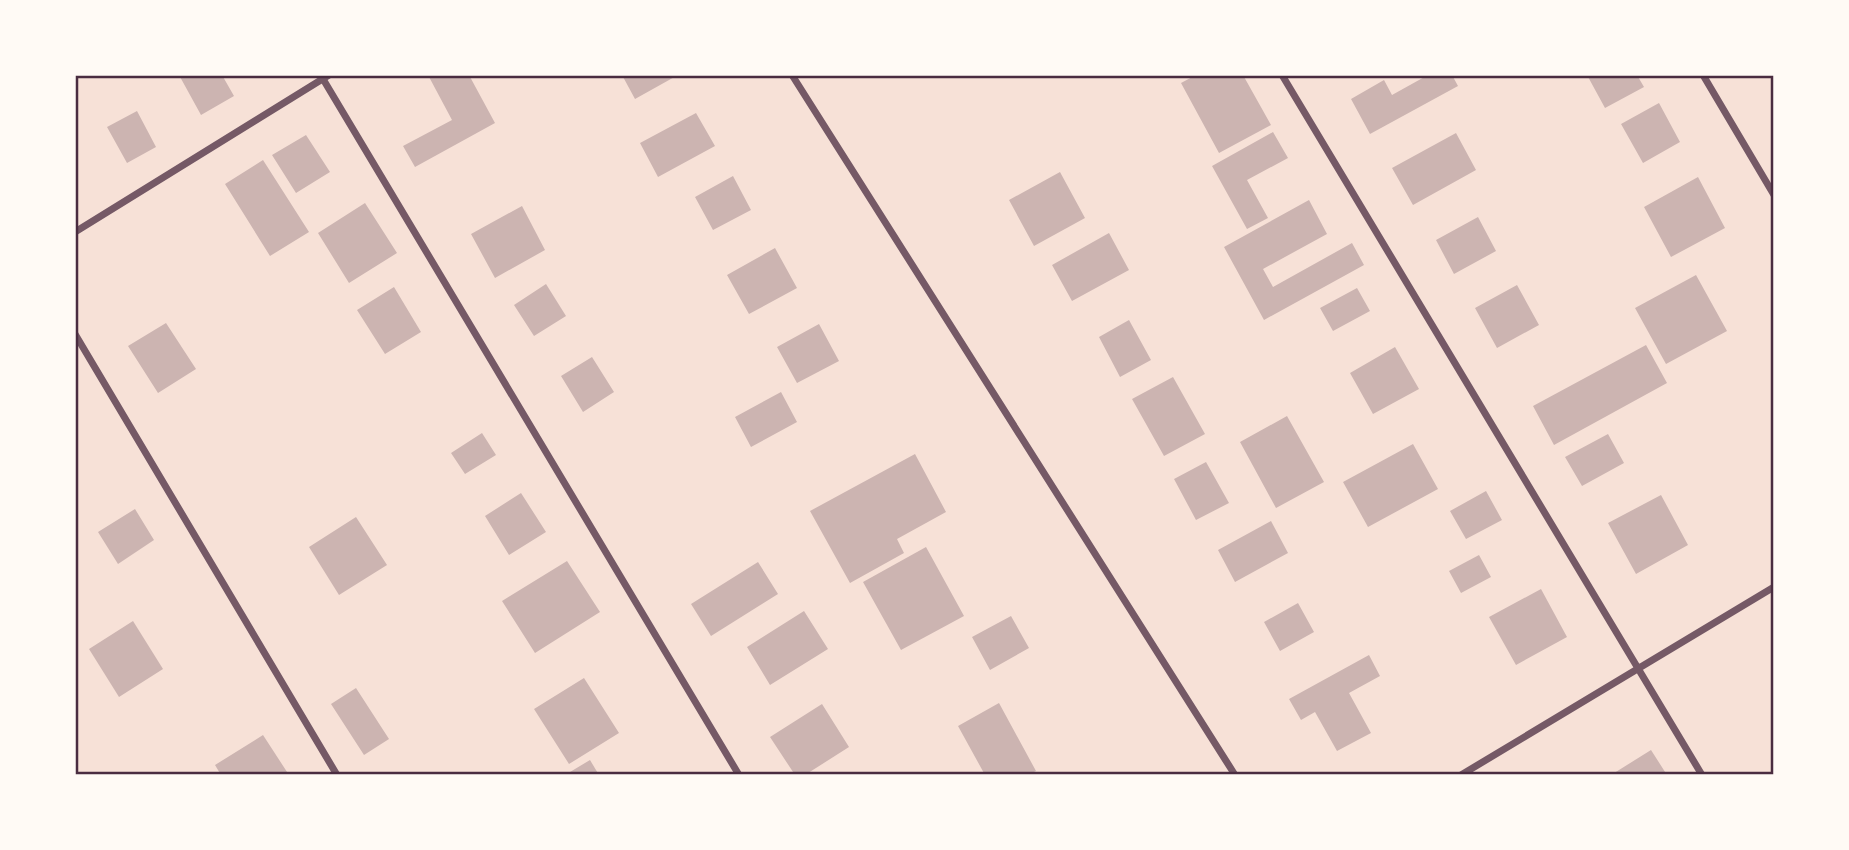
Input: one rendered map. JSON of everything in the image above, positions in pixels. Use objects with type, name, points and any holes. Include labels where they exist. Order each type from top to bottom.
[{"type":"street","points":[[792,75],[1235,775]]},
{"type":"street","points":[[1282,75],[1702,775]]},
{"type":"street","points":[[1703,75],[1774,195]]},
{"type":"street","points":[[75,232],[326,77],[739,775]]},
{"type":"street","points":[[75,334],[337,775]]},
{"type":"street","points":[[1461,775],[1774,587]]},
{"type":"building","points":[[179,75],[222,75],[234,96],[201,115]]},
{"type":"building","points":[[428,75],[469,75],[495,123],[415,167],[403,146],[452,120]]},
{"type":"building","points":[[622,75],[678,75],[635,99]]},
{"type":"building","points":[[1196,75],[1243,75],[1271,125],[1219,153],[1181,83]]},
{"type":"building","points":[[1428,75],[1452,75],[1458,86],[1370,134],[1351,99],[1384,80],[1392,95]]},
{"type":"building","points":[[1587,75],[1637,75],[1644,87],[1605,108]]},
{"type":"building","points":[[1659,103],[1680,142],[1643,163],[1621,124]]},
{"type":"building","points":[[137,111],[156,147],[127,163],[107,127]]},
{"type":"building","points":[[696,113],[715,146],[658,177],[640,143]]},
{"type":"building","points":[[1273,132],[1288,158],[1247,180],[1268,218],[1247,229],[1212,166]]},
{"type":"building","points":[[1456,133],[1476,170],[1413,205],[1392,168]]},
{"type":"building","points":[[306,135],[330,172],[296,193],[272,155]]},
{"type":"building","points":[[263,160],[309,232],[270,256],[225,184]]},
{"type":"building","points":[[1060,172],[1085,218],[1034,246],[1009,200]]},
{"type":"building","points":[[733,176],[751,210],[713,230],[695,197]]},
{"type":"building","points":[[1698,177],[1725,228],[1671,257],[1644,207]]},
{"type":"building","points":[[1309,200],[1327,234],[1263,269],[1273,287],[1352,243],[1364,265],[1264,320],[1224,247]]},
{"type":"building","points":[[365,203],[397,253],[349,283],[318,233]]},
{"type":"building","points":[[522,206],[545,250],[495,278],[471,234]]},
{"type":"building","points":[[1478,217],[1496,251],[1454,274],[1436,240]]},
{"type":"building","points":[[1109,233],[1129,270],[1072,301],[1052,265]]},
{"type":"building","points":[[775,248],[797,288],[749,314],[727,275]]},
{"type":"building","points":[[1696,275],[1727,331],[1666,364],[1635,308]]},
{"type":"building","points":[[546,284],[566,316],[534,336],[514,305]]},
{"type":"building","points":[[1517,285],[1539,325],[1497,348],[1475,308]]},
{"type":"building","points":[[394,287],[421,332],[385,354],[357,310]]},
{"type":"building","points":[[1357,288],[1370,311],[1333,331],[1320,308]]},
{"type":"building","points":[[1129,320],[1151,360],[1120,377],[1099,337]]},
{"type":"building","points":[[166,323],[196,369],[158,393],[128,346]]},
{"type":"building","points":[[819,324],[839,361],[797,383],[777,347]]},
{"type":"building","points":[[1646,345],[1667,383],[1554,445],[1533,406]]},
{"type":"building","points":[[1395,347],[1419,389],[1373,414],[1350,373]]},
{"type":"building","points":[[592,357],[614,392],[583,412],[561,376]]},
{"type":"building","points":[[1173,377],[1205,434],[1164,456],[1132,399]]},
{"type":"building","points":[[781,392],[797,422],[751,447],[735,417]]},
{"type":"building","points":[[1287,416],[1324,482],[1276,508],[1240,442]]},
{"type":"building","points":[[482,433],[496,455],[465,474],[451,453]]},
{"type":"building","points":[[1608,434],[1624,463],[1582,486],[1565,457]]},
{"type":"building","points":[[1413,444],[1438,489],[1368,527],[1343,482]]},
{"type":"building","points":[[915,454],[946,512],[897,539],[904,553],[850,583],[810,511]]},
{"type":"building","points":[[1206,462],[1229,503],[1196,520],[1174,479]]},
{"type":"building","points":[[1486,491],[1502,520],[1466,539],[1450,511]]},
{"type":"building","points":[[521,493],[546,532],[509,555],[485,516]]},
{"type":"building","points":[[1661,495],[1688,545],[1636,574],[1608,523]]},
{"type":"building","points":[[135,509],[154,540],[118,564],[98,532]]},
{"type":"building","points":[[356,517],[387,565],[339,595],[309,547]]},
{"type":"building","points":[[1271,521],[1288,553],[1235,582],[1218,550]]},
{"type":"building","points":[[926,547],[964,616],[901,650],[863,582]]},
{"type":"building","points":[[1479,555],[1491,577],[1461,593],[1449,571]]},
{"type":"building","points":[[567,561],[600,612],[535,653],[502,601]]},
{"type":"building","points":[[758,562],[778,594],[711,636],[691,604]]},
{"type":"building","points":[[1541,589],[1567,637],[1516,665],[1489,617]]},
{"type":"building","points":[[1298,603],[1314,632],[1280,651],[1264,622]]},
{"type":"building","points":[[804,611],[828,649],[770,685],[747,647]]},
{"type":"building","points":[[1011,616],[1029,648],[990,670],[972,637]]},
{"type":"building","points":[[133,621],[163,669],[119,697],[89,649]]},
{"type":"building","points":[[1369,655],[1380,676],[1349,693],[1371,733],[1337,751],[1315,712],[1301,720],[1289,699]]},
{"type":"building","points":[[584,678],[619,733],[569,764],[534,709]]},
{"type":"building","points":[[356,688],[389,739],[364,755],[331,704]]},
{"type":"building","points":[[999,703],[1036,771],[1028,775],[985,775],[958,726]]},
{"type":"building","points":[[822,704],[849,747],[805,775],[795,775],[770,737]]},
{"type":"building","points":[[263,735],[289,775],[221,775],[215,765]]},
{"type":"building","points":[[1651,750],[1667,775],[1611,775]]},
{"type":"building","points":[[590,760],[599,775],[565,775]]}]
